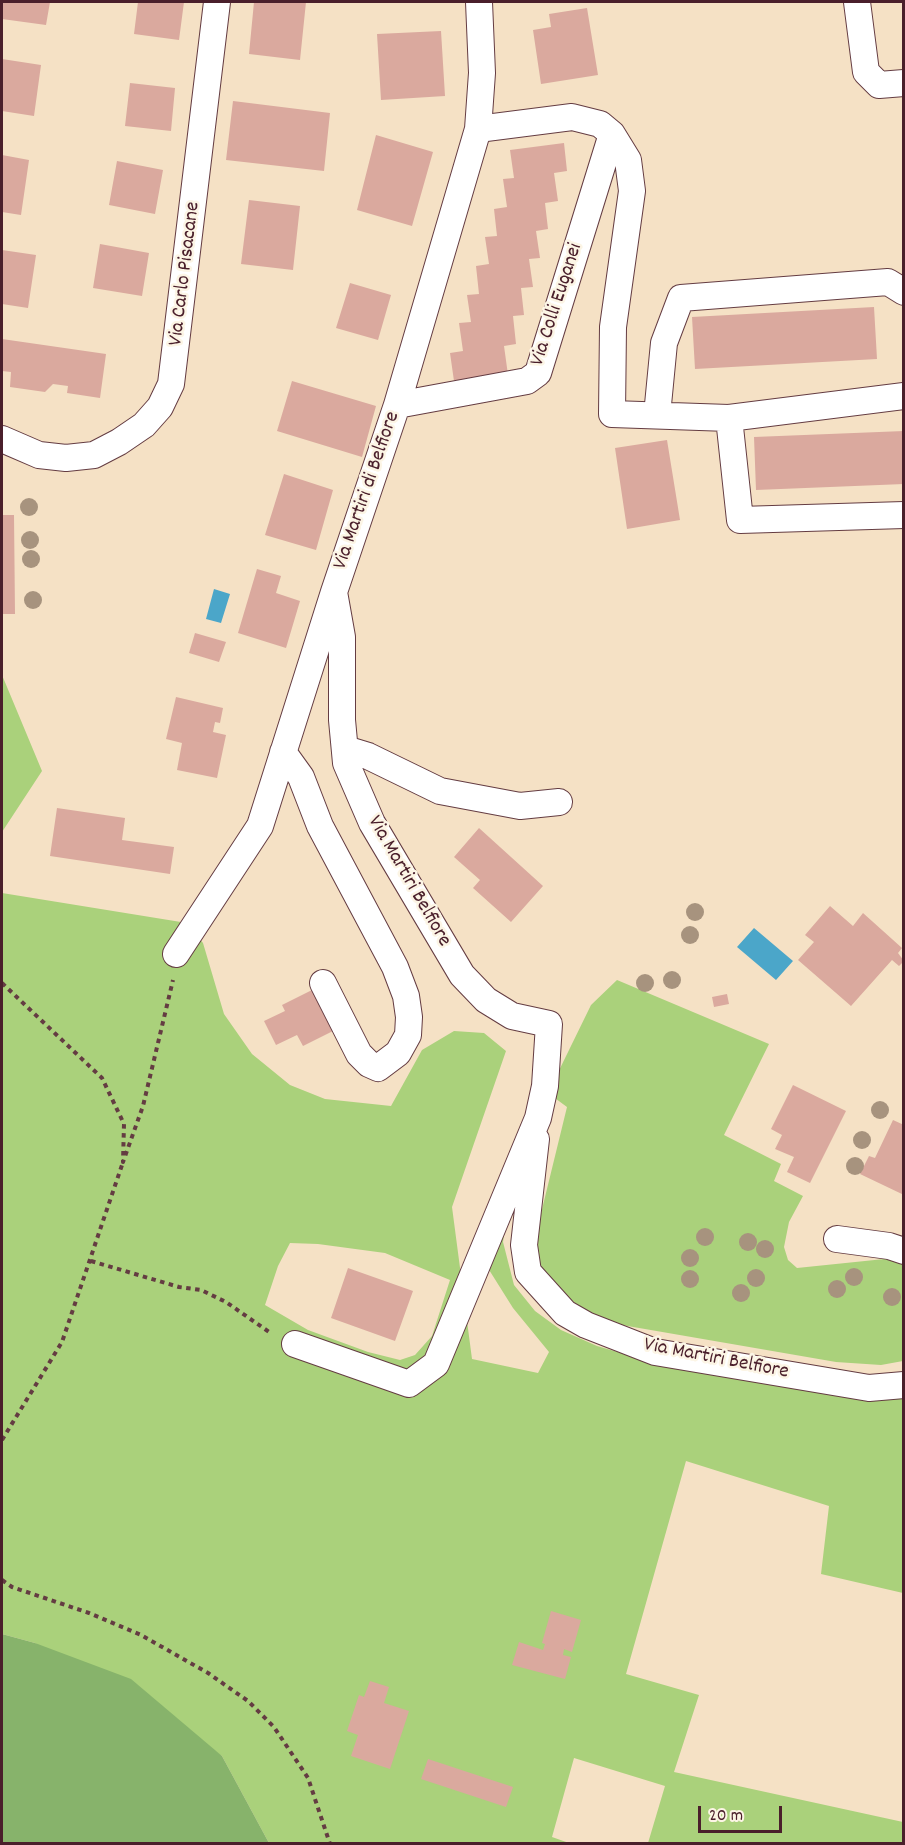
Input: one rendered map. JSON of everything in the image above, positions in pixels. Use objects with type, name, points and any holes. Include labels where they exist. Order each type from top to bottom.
[{"type":"street","name":"Via Carlo Pisacane","points":[[2,439],[39,455],[66,458],[94,455],[144,425],[160,407],[171,384],[217,2]]},
{"type":"street","name":"Via Martiri di Belfiore","points":[[176,954],[260,826],[334,592],[397,405],[478,129],[482,73],[478,2]]},
{"type":"street","points":[[857,2],[866,72],[879,85],[903,83]]},
{"type":"street","points":[[478,129],[572,117],[600,124],[612,134],[628,160],[632,190],[613,327],[612,414],[729,417],[903,396]]},
{"type":"street","name":"Via Colli Euganei","points":[[397,405],[527,381],[538,373],[612,134]]},
{"type":"street","points":[[657,415],[664,343],[681,298],[888,282],[903,292]]},
{"type":"street","points":[[729,417],[740,520],[903,515]]},
{"type":"street","name":"Via Martiri Belfiore","points":[[334,592],[342,637],[342,720],[346,763],[372,823],[462,975],[486,1000],[512,1016],[549,1024],[545,1086],[538,1118],[524,1245],[528,1272],[566,1313],[586,1325],[655,1352],[868,1388],[903,1385]]},
{"type":"street","points":[[345,748],[368,756],[440,791],[520,806],[559,802]]},
{"type":"street","points":[[283,752],[301,777],[320,826],[394,967],[406,996],[409,1017],[408,1035],[398,1053],[378,1068],[369,1064],[359,1054],[323,983]]},
{"type":"street","name":"Via Martiri Belfiore","points":[[294,1344],[409,1384],[436,1364],[538,1118]]},
{"type":"street","points":[[837,1239],[889,1246],[903,1251]]},
{"type":"path","points":[[2,1440],[62,1342],[91,1261],[143,1106],[172,994],[176,954]]},
{"type":"path","points":[[2,983],[102,1078],[124,1124],[123,1162]]},
{"type":"path","points":[[91,1261],[169,1284],[201,1290],[226,1302],[267,1332],[294,1344]]},
{"type":"path","points":[[2,1580],[12,1587],[88,1613],[141,1635],[208,1673],[248,1701],[274,1727],[308,1778],[330,1844]]},
{"type":"green space","points":[[2,675],[42,771],[2,832]]},
{"type":"green space","points":[[2,893],[187,923],[203,943],[224,1014],[252,1054],[290,1085],[325,1099],[391,1106],[422,1050],[454,1031],[484,1033],[506,1051],[452,1207],[472,1359],[538,1373],[549,1352],[513,1308],[486,1265],[509,1201],[503,1242],[514,1285],[535,1311],[561,1330],[597,1346],[642,1359],[903,1393],[903,1593],[821,1574],[829,1506],[686,1461],[626,1674],[699,1695],[674,1772],[903,1822],[903,1843],[648,1843],[665,1786],[574,1758],[552,1837],[569,1843],[269,1843],[222,1756],[35,1643],[2,1634]],"holes":[[[290,1243],[318,1244],[385,1253],[450,1280],[432,1336],[415,1355],[400,1360],[368,1352],[308,1330],[265,1305],[278,1266]]]},
{"type":"green space","points":[[617,980],[769,1044],[724,1135],[781,1164],[774,1181],[803,1196],[789,1222],[784,1247],[788,1260],[797,1268],[894,1258],[903,1260],[903,1361],[881,1365],[836,1362],[616,1324],[585,1310],[558,1291],[537,1262],[535,1238],[567,1107],[548,1093],[591,1005]]},
{"type":"green space","points":[[2,1634],[35,1643],[131,1679],[222,1756],[269,1843],[2,1843]]},
{"type":"water","points":[[214,589],[230,594],[221,623],[206,619]]},
{"type":"water","points":[[754,928],[793,961],[776,980],[737,947]]},
{"type":"building","points":[[2,2],[50,2],[46,25],[2,19]]},
{"type":"building","points":[[138,2],[184,2],[179,40],[134,34]]},
{"type":"building","points":[[254,2],[306,2],[300,60],[249,54]]},
{"type":"building","points":[[587,8],[598,75],[541,84],[533,30],[551,27],[549,14]]},
{"type":"building","points":[[441,31],[445,96],[381,100],[377,34]]},
{"type":"building","points":[[2,59],[41,65],[34,116],[2,111]]},
{"type":"building","points":[[130,83],[175,88],[171,131],[125,126]]},
{"type":"building","points":[[233,101],[330,113],[324,171],[226,160]]},
{"type":"building","points":[[376,135],[433,152],[412,226],[357,210]]},
{"type":"building","points":[[564,143],[567,171],[554,173],[558,201],[545,203],[548,229],[536,231],[540,258],[529,259],[533,287],[521,288],[524,315],[513,316],[516,344],[504,346],[508,375],[454,381],[450,353],[463,351],[459,323],[471,322],[467,295],[479,294],[476,266],[489,264],[485,237],[497,236],[494,209],[507,207],[503,179],[514,178],[510,150]]},
{"type":"building","points":[[2,155],[29,160],[21,215],[2,212]]},
{"type":"building","points":[[117,161],[163,170],[155,214],[109,205]]},
{"type":"building","points":[[249,200],[300,206],[293,270],[241,264]]},
{"type":"building","points":[[100,244],[149,253],[142,296],[93,288]]},
{"type":"building","points":[[2,250],[36,255],[28,308],[2,304]]},
{"type":"building","points":[[350,283],[391,295],[378,340],[336,328]]},
{"type":"building","points":[[874,307],[877,359],[695,369],[692,317]]},
{"type":"building","points":[[2,339],[106,354],[100,398],[67,393],[68,386],[53,384],[45,392],[10,387],[11,372],[2,371]]},
{"type":"building","points":[[292,381],[376,406],[362,457],[277,431]]},
{"type":"building","points":[[904,431],[904,484],[756,490],[754,437]]},
{"type":"building","points":[[667,440],[680,520],[627,529],[615,448]]},
{"type":"building","points":[[284,474],[333,490],[316,550],[265,535]]},
{"type":"building","points":[[2,515],[14,515],[15,614],[2,614]]},
{"type":"building","points":[[257,569],[281,576],[276,593],[300,601],[286,648],[238,633]]},
{"type":"building","points":[[195,633],[226,642],[219,662],[189,653]]},
{"type":"building","points":[[176,697],[223,708],[220,723],[215,722],[213,732],[226,735],[217,778],[177,770],[182,743],[166,739]]},
{"type":"building","points":[[57,808],[125,818],[122,840],[174,847],[170,874],[50,856]]},
{"type":"building","points":[[479,828],[543,886],[511,922],[473,888],[480,880],[454,857]]},
{"type":"building","points":[[830,906],[853,926],[863,913],[902,948],[898,953],[904,961],[899,966],[892,960],[851,1006],[798,960],[814,942],[805,935]]},
{"type":"building","points":[[314,989],[333,1031],[303,1046],[297,1035],[276,1045],[264,1021],[285,1011],[282,1005]]},
{"type":"building","points":[[727,994],[729,1004],[714,1007],[712,997]]},
{"type":"building","points":[[793,1085],[846,1111],[810,1183],[787,1172],[794,1157],[775,1149],[782,1135],[771,1129]]},
{"type":"building","points":[[893,1120],[904,1125],[904,1195],[860,1174],[869,1156],[875,1158]]},
{"type":"building","points":[[348,1268],[413,1291],[395,1341],[331,1318]]},
{"type":"building","points":[[551,1611],[581,1620],[572,1652],[564,1649],[563,1655],[571,1657],[565,1679],[512,1665],[519,1642],[543,1650],[545,1644],[542,1643]]},
{"type":"building","points":[[370,1681],[389,1687],[384,1703],[409,1711],[390,1769],[351,1756],[358,1735],[347,1731],[359,1695],[364,1697]]},
{"type":"building","points":[[428,1759],[513,1787],[506,1807],[421,1779]]}]
